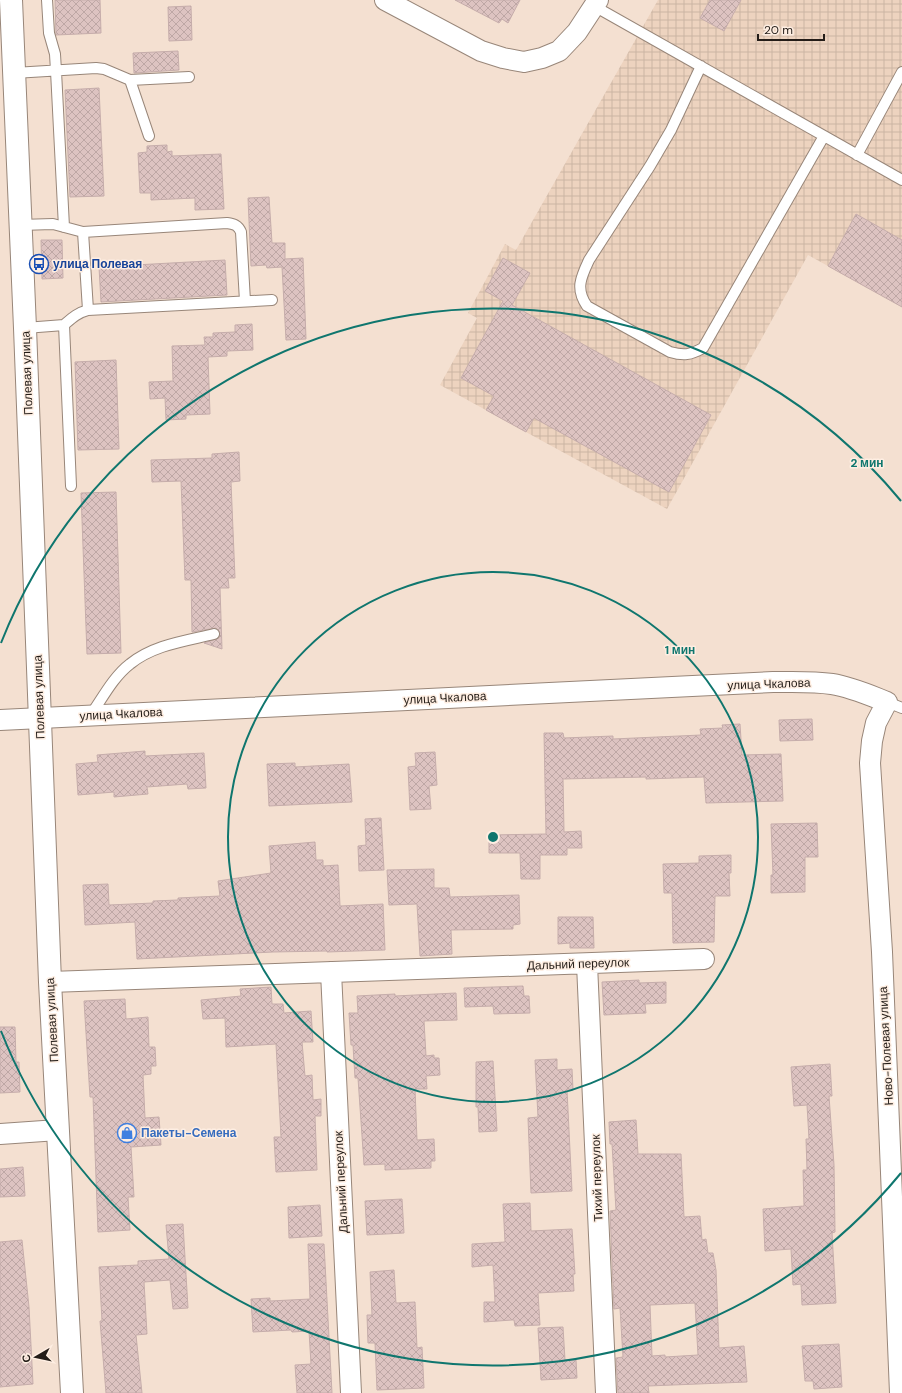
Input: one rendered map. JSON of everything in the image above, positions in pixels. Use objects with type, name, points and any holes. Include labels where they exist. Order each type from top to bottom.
[{"type":"main road","name":"Полевая улица","points":[[11,0],[50,982],[72,1393]]},
{"type":"street","points":[[385,0],[481,51],[503,58],[524,62],[542,58],[559,51],[577,32],[596,3]]},
{"type":"street","name":"улица Чкалова","points":[[0,720],[780,682],[833,684],[895,705]]},
{"type":"street","name":"Ново-Полевая улица","points":[[895,705],[876,723],[872,740],[870,763],[882,952],[900,1393]]},
{"type":"street","name":"Дальний переулок","points":[[50,982],[704,959]]},
{"type":"street","name":"Тихий переулок","points":[[587,964],[606,1393]]},
{"type":"street","name":"Дальний переулок","points":[[331,972],[351,1393]]},
{"type":"street","points":[[0,1134],[58,1130]]},
{"type":"lane","points":[[47,0],[49,33],[55,54],[64,227]]},
{"type":"lane","points":[[596,3],[701,66],[902,180]]},
{"type":"lane","points":[[701,66],[671,130],[654,160],[589,260],[582,274],[579,286],[581,298],[587,306],[670,352],[681,355],[692,354],[703,348],[824,136]]},
{"type":"lane","points":[[14,73],[96,68],[104,69],[130,80],[189,78]]},
{"type":"lane","points":[[857,155],[902,72]]},
{"type":"lane","points":[[130,80],[149,136]]},
{"type":"lane","points":[[20,225],[43,223],[83,232],[227,222],[234,224],[239,227],[241,232],[245,301]]},
{"type":"lane","points":[[83,232],[88,310]]},
{"type":"lane","points":[[25,328],[64,325],[76,314],[88,310],[272,300]]},
{"type":"lane","points":[[64,325],[71,486]]},
{"type":"lane","points":[[90,716],[120,674],[129,664],[153,650],[214,634]]},
{"type":"shaded area","points":[[658,0],[902,0],[902,307],[808,255],[667,509],[440,385],[477,318],[468,313],[505,244],[516,250]]},
{"type":"building","points":[[55,0],[100,0],[101,33],[56,35]]},
{"type":"building","points":[[455,0],[520,0],[508,23],[502,19],[499,23]]},
{"type":"building","points":[[710,0],[741,0],[724,31],[700,18]]},
{"type":"building","points":[[191,6],[192,40],[169,41],[168,7]]},
{"type":"building","points":[[178,51],[179,70],[134,73],[133,53]]},
{"type":"building","points":[[99,88],[104,196],[70,197],[65,90]]},
{"type":"building","points":[[167,145],[167,152],[172,151],[172,156],[221,154],[224,209],[195,210],[195,198],[151,200],[151,193],[140,193],[138,153],[147,152],[147,146]]},
{"type":"building","points":[[269,197],[272,243],[285,243],[285,259],[303,258],[306,339],[286,340],[282,267],[267,268],[266,265],[251,266],[248,198]]},
{"type":"building","points":[[856,214],[902,240],[902,307],[828,266]]},
{"type":"building","points":[[41,240],[62,240],[63,278],[42,279]]},
{"type":"building","points":[[503,258],[530,273],[512,305],[711,415],[669,492],[534,418],[526,432],[486,410],[494,396],[461,378],[503,301],[485,291]]},
{"type":"building","points":[[225,260],[227,295],[101,302],[99,267]]},
{"type":"building","points":[[252,324],[253,350],[227,351],[227,356],[208,357],[210,414],[186,415],[186,419],[166,420],[165,398],[150,399],[149,382],[173,381],[172,346],[205,345],[204,337],[213,337],[213,333],[235,332],[235,325]]},
{"type":"building","points":[[116,360],[119,449],[78,450],[75,362]]},
{"type":"building","points":[[239,452],[240,481],[231,482],[235,578],[228,578],[229,588],[220,588],[222,649],[204,643],[219,638],[220,632],[216,628],[192,632],[191,580],[185,580],[181,481],[152,482],[151,460],[212,458],[212,454]]},
{"type":"building","points":[[116,492],[121,653],[87,654],[81,493]]},
{"type":"building","points":[[812,719],[813,740],[780,741],[779,720]]},
{"type":"building","points":[[740,724],[742,755],[781,754],[783,801],[706,803],[704,777],[563,779],[564,832],[581,831],[582,848],[567,848],[567,855],[540,855],[540,879],[521,879],[520,853],[489,853],[489,835],[546,834],[544,733],[563,733],[564,738],[613,736],[613,739],[701,735],[700,729],[723,728],[722,725]]},
{"type":"building","points":[[145,751],[145,756],[204,753],[206,788],[188,789],[187,784],[147,787],[148,794],[114,797],[114,792],[78,795],[76,764],[98,762],[97,755]]},
{"type":"building","points":[[435,752],[437,785],[429,786],[431,809],[410,810],[408,767],[416,766],[415,753]]},
{"type":"building","points":[[295,763],[295,767],[349,764],[352,802],[269,806],[267,764]]},
{"type":"building","points":[[381,818],[384,870],[359,871],[358,846],[366,845],[365,819]]},
{"type":"building","points":[[817,823],[818,857],[805,857],[805,892],[771,893],[771,875],[773,875],[771,824]]},
{"type":"building","points":[[315,842],[316,860],[323,860],[323,866],[338,865],[340,906],[383,904],[385,950],[273,952],[137,959],[135,922],[85,925],[83,885],[108,884],[109,905],[153,903],[153,901],[178,900],[178,898],[220,896],[218,881],[271,873],[269,846]]},
{"type":"building","points":[[731,855],[731,873],[729,873],[730,896],[715,896],[714,942],[673,943],[672,893],[664,893],[663,864],[699,863],[699,856]]},
{"type":"building","points":[[434,869],[434,888],[449,888],[450,897],[519,895],[520,924],[513,925],[513,929],[451,930],[452,954],[420,956],[417,904],[389,905],[387,870]]},
{"type":"building","points":[[558,917],[593,917],[594,948],[570,948],[570,943],[558,944]]},
{"type":"building","points":[[639,980],[639,983],[666,982],[666,1003],[645,1004],[646,1013],[604,1015],[602,982]]},
{"type":"building","points":[[523,986],[524,996],[529,996],[530,1013],[494,1014],[493,1006],[465,1007],[464,988]]},
{"type":"building","points":[[271,987],[272,1004],[283,1004],[284,1013],[311,1011],[313,1042],[302,1042],[305,1076],[312,1075],[313,1100],[321,1099],[321,1116],[315,1116],[317,1170],[276,1172],[274,1137],[281,1137],[276,1044],[226,1047],[225,1018],[203,1019],[201,1000],[241,996],[240,989]]},
{"type":"building","points":[[456,993],[457,1020],[424,1021],[426,1056],[434,1055],[434,1058],[439,1058],[440,1075],[426,1076],[427,1089],[415,1089],[417,1140],[434,1139],[435,1161],[431,1161],[431,1168],[385,1170],[385,1164],[364,1165],[358,1078],[355,1078],[349,1013],[358,1013],[357,996]]},
{"type":"building","points":[[125,999],[126,1019],[148,1017],[149,1047],[155,1047],[156,1066],[151,1066],[151,1074],[143,1075],[145,1118],[159,1117],[161,1145],[131,1147],[134,1197],[128,1197],[130,1230],[98,1232],[93,1097],[90,1097],[84,1001]]},
{"type":"building","points":[[0,1027],[15,1027],[16,1062],[19,1062],[20,1092],[0,1093]]},
{"type":"building","points":[[557,1059],[557,1070],[572,1069],[573,1090],[567,1090],[572,1191],[531,1193],[528,1118],[538,1117],[535,1060]]},
{"type":"building","points":[[493,1061],[497,1131],[479,1132],[478,1107],[476,1107],[476,1062]]},
{"type":"building","points":[[830,1064],[832,1096],[829,1096],[834,1165],[835,1232],[832,1233],[836,1303],[802,1305],[801,1284],[793,1285],[791,1249],[765,1251],[763,1209],[804,1206],[803,1170],[807,1170],[806,1139],[809,1139],[807,1105],[794,1106],[791,1067]]},
{"type":"building","points":[[636,1120],[638,1154],[681,1154],[684,1217],[700,1216],[702,1240],[706,1239],[708,1253],[713,1253],[716,1270],[719,1348],[744,1346],[747,1382],[648,1386],[649,1393],[618,1393],[616,1358],[623,1357],[620,1308],[614,1309],[610,1211],[616,1210],[612,1144],[610,1144],[609,1122]],"holes":[[[695,1303],[698,1355],[665,1357],[665,1355],[652,1356],[650,1305]]]},
{"type":"building","points":[[23,1167],[25,1196],[0,1197],[0,1169]]},
{"type":"building","points":[[402,1199],[404,1233],[367,1235],[365,1201]]},
{"type":"building","points":[[530,1203],[531,1231],[572,1229],[575,1274],[573,1274],[574,1291],[538,1293],[540,1325],[515,1326],[514,1320],[484,1322],[484,1302],[495,1302],[493,1265],[472,1267],[472,1244],[505,1242],[503,1204]]},
{"type":"building","points":[[320,1205],[322,1236],[289,1238],[288,1207]]},
{"type":"building","points":[[183,1224],[188,1308],[173,1309],[170,1280],[144,1282],[147,1334],[136,1335],[142,1393],[106,1393],[100,1321],[102,1321],[99,1267],[138,1265],[138,1261],[169,1259],[166,1225]]},
{"type":"building","points":[[22,1240],[29,1307],[33,1384],[0,1387],[0,1242]]},
{"type":"building","points":[[308,1244],[324,1244],[332,1393],[297,1393],[295,1365],[311,1364],[309,1331],[292,1332],[291,1330],[253,1332],[251,1299],[270,1298],[270,1301],[310,1299]]},
{"type":"building","points":[[394,1270],[396,1303],[415,1302],[417,1348],[422,1347],[424,1388],[377,1390],[375,1343],[368,1343],[367,1315],[372,1315],[370,1272]]},
{"type":"building","points":[[563,1327],[565,1360],[576,1360],[577,1378],[541,1380],[538,1328]]},
{"type":"building","points":[[839,1344],[842,1387],[814,1389],[813,1381],[805,1381],[802,1346]]},
{"type":"place","name":"улица Полевая","points":[[39,264]]},
{"type":"place","name":"Пакеты-Семена","points":[[127,1133]]}]
